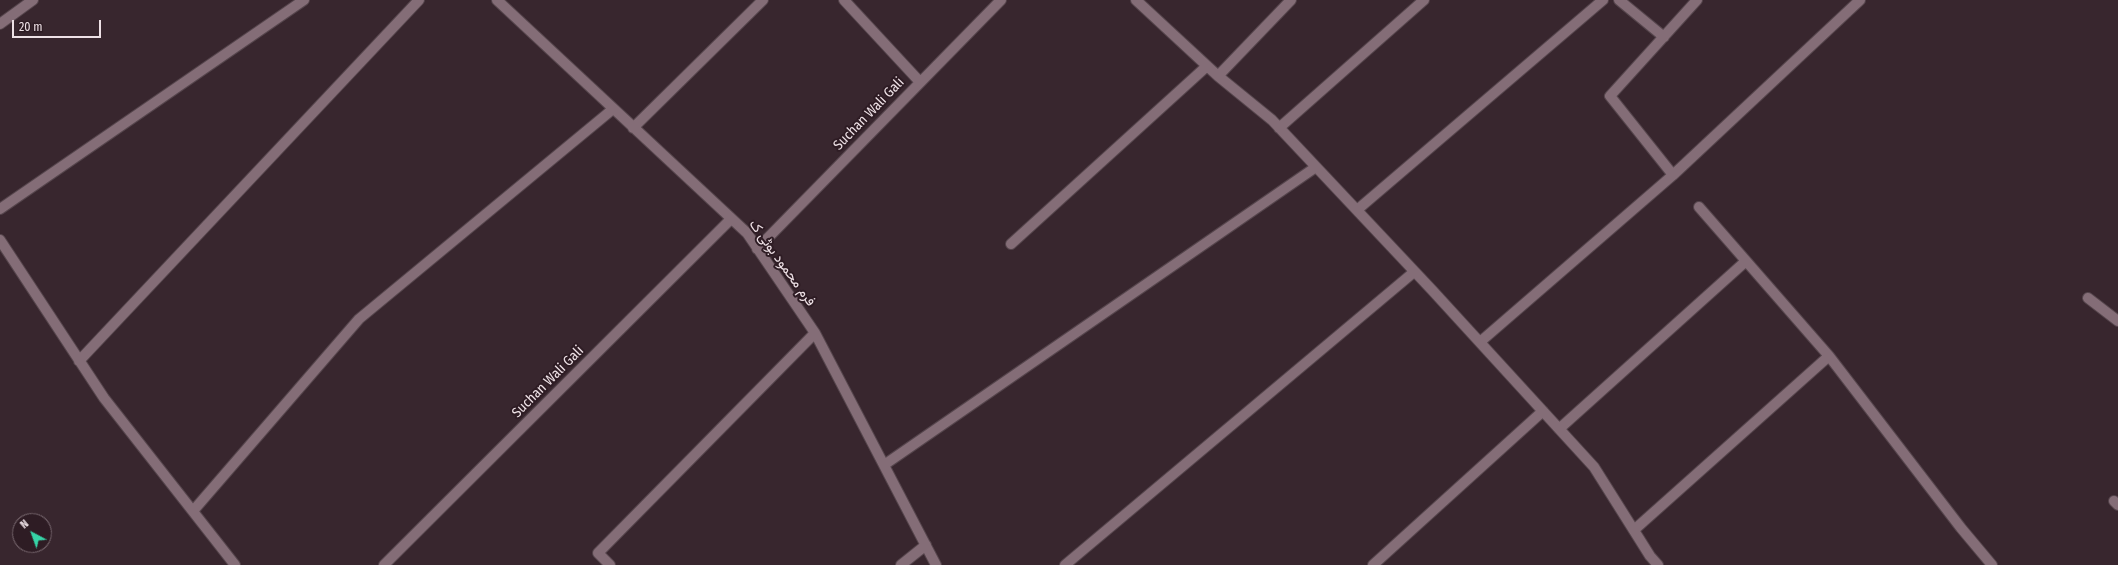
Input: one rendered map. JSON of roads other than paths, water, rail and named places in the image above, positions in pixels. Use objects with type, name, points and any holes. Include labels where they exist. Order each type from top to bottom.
[{"type":"street","points":[[0,24],[33,0]]},
{"type":"street","points":[[0,209],[304,0]]},
{"type":"street","points":[[79,361],[419,0]]},
{"type":"street","name":"فرم محمود بوٹی ک","points":[[497,0],[747,233],[814,334],[936,565]]},
{"type":"street","points":[[633,128],[763,0]]},
{"type":"street","points":[[844,0],[920,82]]},
{"type":"street","name":"Suchan Wali Gali","points":[[758,249],[1001,0]]},
{"type":"street","points":[[1136,0],[1218,76],[1254,104],[1279,128],[1480,342],[1594,467],[1658,565]]},
{"type":"street","points":[[1218,76],[1291,0]]},
{"type":"street","points":[[1279,128],[1424,0]]},
{"type":"street","points":[[1357,210],[1602,0]]},
{"type":"street","points":[[1620,0],[1664,37]]},
{"type":"street","points":[[1673,175],[1610,96],[1697,0]]},
{"type":"street","points":[[1480,342],[1673,175],[1860,0]]},
{"type":"street","points":[[1011,244],[1207,66]]},
{"type":"street","points":[[193,511],[359,319],[613,109]]},
{"type":"street","points":[[884,465],[1316,167]]},
{"type":"street","points":[[1699,207],[1829,356],[1956,522],[1992,565]]},
{"type":"street","name":"Suchan Wali Gali","points":[[384,565],[731,219]]},
{"type":"street","points":[[0,240],[104,398],[235,565]]},
{"type":"street","points":[[1559,429],[1746,261]]},
{"type":"street","points":[[1065,565],[1414,272]]},
{"type":"street","points":[[2088,298],[2118,321]]},
{"type":"street","points":[[610,565],[598,554],[814,334]]},
{"type":"street","points":[[1634,530],[1829,356]]},
{"type":"street","points":[[1373,565],[1543,411]]},
{"type":"street","points":[[901,565],[926,545]]}]
